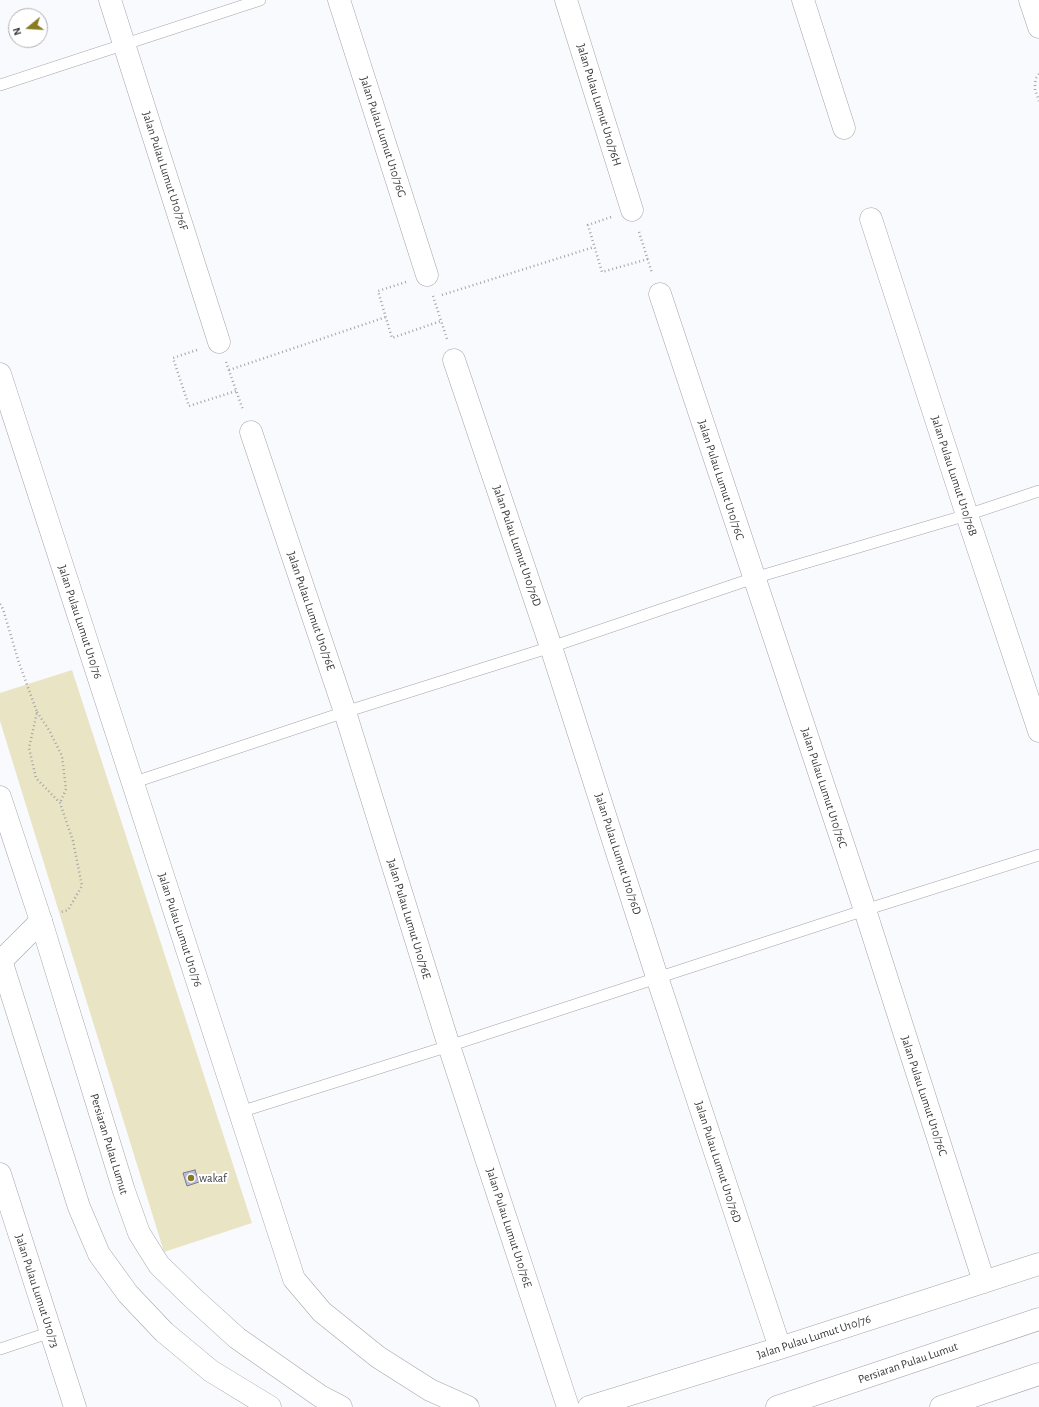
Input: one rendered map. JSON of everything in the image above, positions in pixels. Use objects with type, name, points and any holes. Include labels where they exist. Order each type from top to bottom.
[{"type":"street","name":"Jalan Pulau Lumut U10/76F","points":[[110,0],[219,342]]},
{"type":"street","name":"Jalan Pulau Lumut U10/76G","points":[[340,0],[427,275]]},
{"type":"street","name":"Jalan Pulau Lumut U10/76H","points":[[566,0],[632,210]]},
{"type":"street","points":[[803,0],[844,128]]},
{"type":"street","points":[[1030,0],[1039,27]]},
{"type":"street","name":"Jalan Pulau Lumut U10/76B","points":[[871,219],[1039,731]]},
{"type":"street","name":"Jalan Pulau Lumut U10/76C","points":[[660,294],[864,910],[984,1282]]},
{"type":"street","name":"Jalan Pulau Lumut U10/76D","points":[[454,360],[551,647],[657,977],[780,1348]]},
{"type":"street","name":"Jalan Pulau Lumut U10/76","points":[[0,374],[294,1279],[322,1312],[378,1357],[430,1390],[468,1407]]},
{"type":"street","name":"Jalan Pulau Lumut U10/76E","points":[[250,432],[345,712],[448,1046],[568,1407]]},
{"type":"street","name":"Persiaran Pulau Lumut","points":[[0,797],[41,921],[124,1192],[139,1233],[159,1265],[237,1338],[320,1396],[341,1407]]},
{"type":"street","points":[[41,921],[0,960],[79,1207],[99,1254],[128,1294],[164,1332],[211,1371],[270,1407]]},
{"type":"street","name":"Jalan Pulau Lumut U10/73","points":[[0,1174],[75,1407]]},
{"type":"street","name":"Jalan Pulau Lumut U10/76","points":[[589,1407],[780,1348],[1039,1264]]},
{"type":"street","name":"Persiaran Pulau Lumut","points":[[777,1407],[1039,1318]]},
{"type":"street","points":[[941,1407],[1039,1374]]},
{"type":"lane","points":[[0,84],[260,0]]},
{"type":"lane","points":[[132,783],[345,712],[551,647],[754,578],[967,515],[1039,491]]},
{"type":"lane","points":[[240,1112],[448,1046],[864,910],[1039,855]]},
{"type":"lane","points":[[0,1349],[51,1332]]},
{"type":"path","points":[[1039,74],[1036,78],[1035,90],[1039,101]]},
{"type":"path","points":[[648,259],[602,272],[588,225],[632,210],[660,294]]},
{"type":"path","points":[[441,295],[594,247]]},
{"type":"path","points":[[441,321],[392,338],[378,291],[427,275],[454,360]]},
{"type":"path","points":[[229,370],[386,317]]},
{"type":"path","points":[[236,391],[189,406],[173,358],[219,342],[229,370],[250,432]]},
{"type":"path","points":[[0,604],[3,609],[19,663],[37,712],[49,730],[62,756],[66,789],[60,803]]},
{"type":"path","points":[[37,712],[29,748],[36,778],[60,803],[73,841],[82,886],[68,910]]},
{"type":"shaded area","points":[[72,670],[252,1223],[164,1252],[0,721],[0,693]]},
{"type":"building","name":"wakaf","points":[[195,1170],[199,1182],[187,1186],[183,1173]]},
{"type":"place","name":"wakaf","points":[[191,1178]]}]
